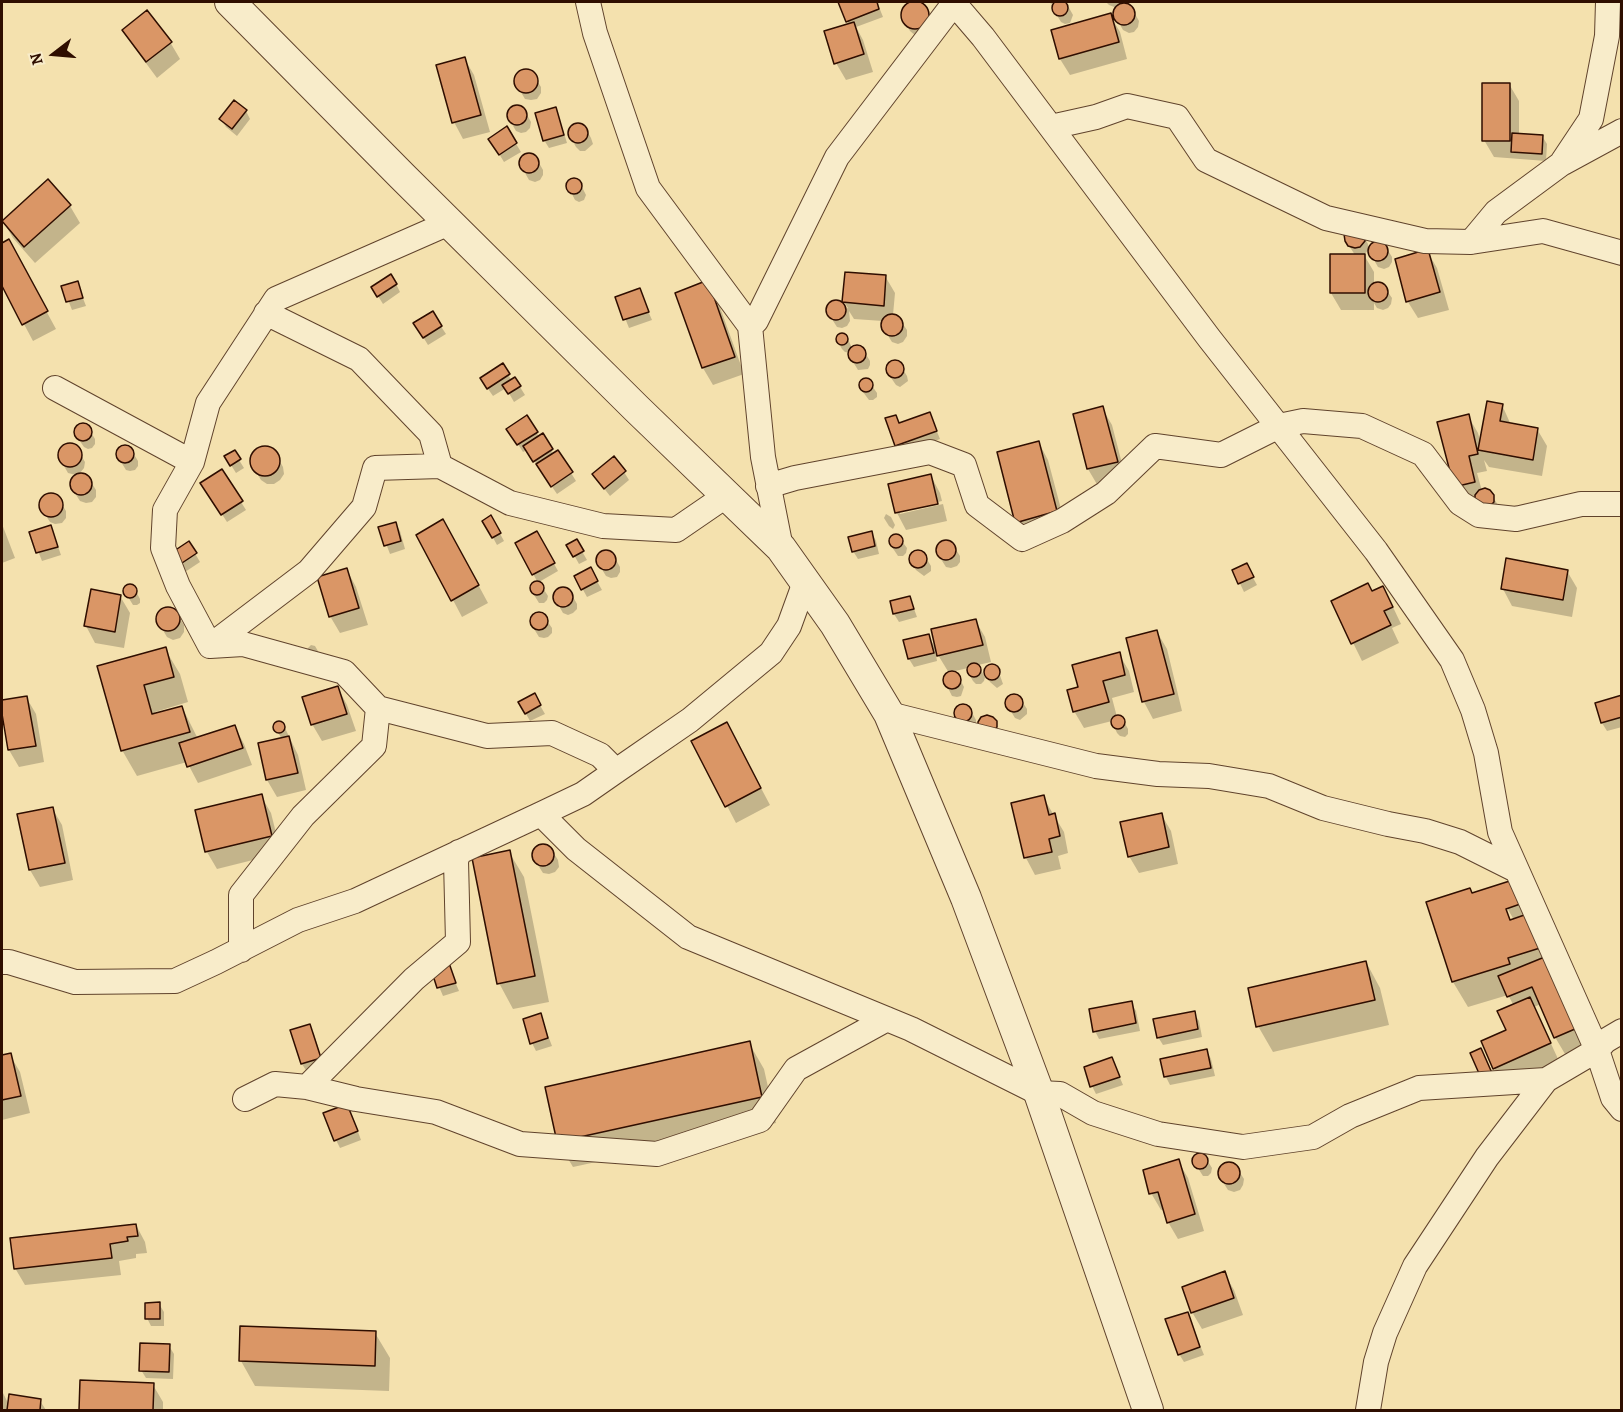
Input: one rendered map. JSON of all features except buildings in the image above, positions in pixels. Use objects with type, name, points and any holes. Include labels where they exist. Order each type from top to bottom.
[{"type":"street","points":[[230,2],[449,223],[781,548],[835,624],[889,714],[966,898],[1039,1093],[1148,1410]]},
{"type":"street","points":[[588,2],[595,33],[648,188],[750,326],[763,457],[781,548]]},
{"type":"street","points":[[750,326],[756,321],[837,157],[954,2],[983,37],[1209,338],[1376,551],[1452,660],[1473,710],[1486,753],[1500,832],[1597,1050],[1613,1098],[1622,1109]]},
{"type":"street","points":[[1561,164],[1591,119],[1607,36],[1608,2]]},
{"type":"street","points":[[1051,127],[1096,117],[1127,106],[1177,117],[1206,160],[1326,218],[1425,241],[1471,242],[1542,231],[1622,253]]},
{"type":"street","points":[[1471,242],[1496,212],[1561,164],[1622,131]]},
{"type":"street","points":[[210,646],[177,586],[164,548],[165,510],[192,462],[208,403],[276,299],[449,223]]},
{"type":"street","points":[[266,313],[359,359],[431,434],[440,466]]},
{"type":"street","points":[[55,388],[192,462]]},
{"type":"street","points":[[768,486],[795,478],[930,452],[964,465],[977,505],[1022,539],[1062,521],[1106,493],[1155,446],[1221,455],[1279,426],[1303,421],[1362,426],[1423,454],[1460,503],[1479,515],[1516,519],[1581,504],[1622,504]]},
{"type":"street","points":[[210,646],[309,571],[364,507],[375,468],[440,466],[510,503],[603,526],[676,530],[727,495]]},
{"type":"street","points":[[2,962],[9,962],[75,982],[175,981],[298,920],[354,901],[541,814],[583,794],[690,720],[771,653],[789,626],[805,582]]},
{"type":"street","points":[[210,646],[243,644],[344,672],[378,708],[487,736],[552,734],[600,755],[616,771]]},
{"type":"street","points":[[241,950],[242,895],[303,816],[374,746],[378,708]]},
{"type":"street","points":[[889,714],[1096,766],[1158,774],[1220,778],[1269,786],[1323,808],[1425,831],[1460,842],[1516,870]]},
{"type":"street","points":[[541,814],[576,849],[688,937],[911,1029],[1039,1093],[1060,1094],[1093,1113],[1158,1134],[1243,1147],[1313,1137],[1350,1116],[1419,1088],[1546,1080]]},
{"type":"street","points":[[307,1087],[414,979],[458,942],[456,861],[459,852]]},
{"type":"street","points":[[245,1099],[275,1084],[307,1087],[356,1099],[436,1112],[520,1144],[657,1154],[760,1120],[796,1069],[887,1019]]},
{"type":"street","points":[[1368,1410],[1376,1362],[1385,1333],[1415,1266],[1486,1157],[1546,1080],[1597,1050],[1605,1041],[1622,1031]]}]
